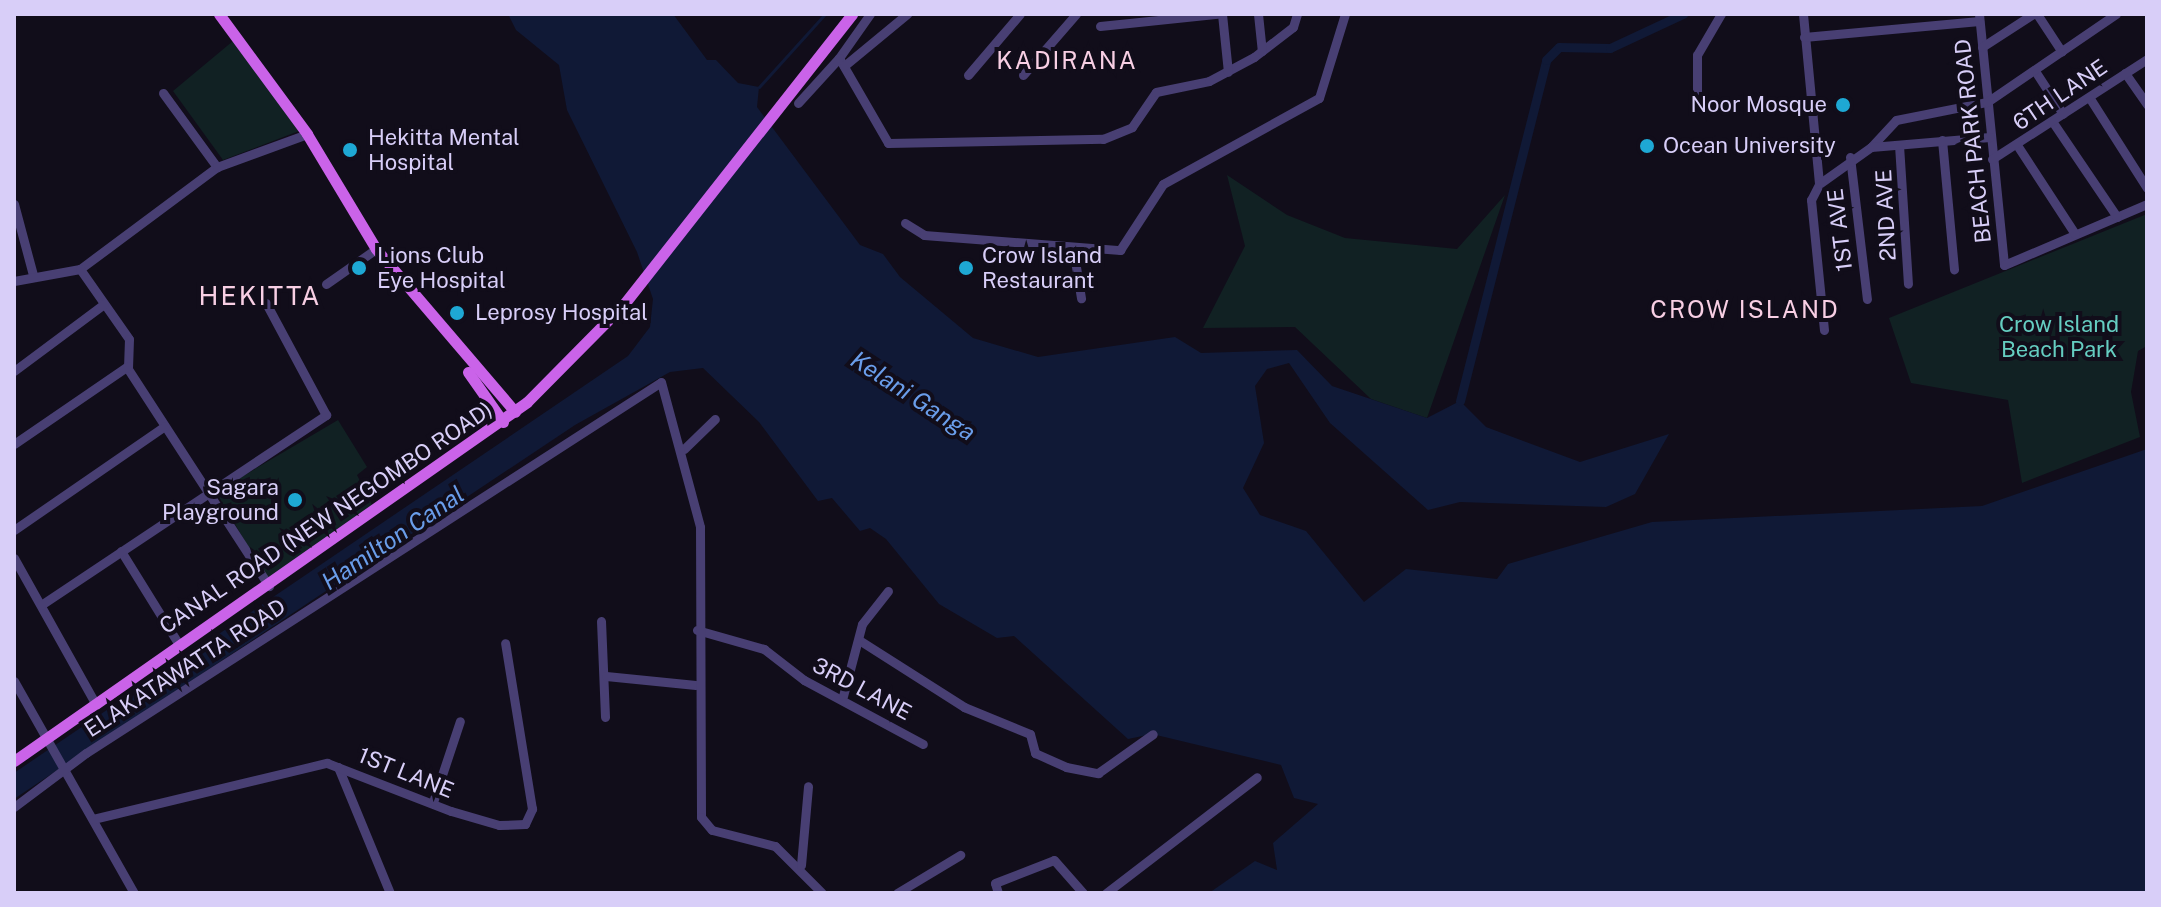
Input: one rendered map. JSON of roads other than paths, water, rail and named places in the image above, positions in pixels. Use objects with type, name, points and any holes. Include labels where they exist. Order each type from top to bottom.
[{"type":"main road","points":[[219,14],[307,134],[376,249],[459,354],[503,422]]},
{"type":"main road","name":"CANAL ROAD (NEW NEGOMBO ROAD)","points":[[14,761],[178,643],[269,586],[515,412],[639,285],[852,14]]},
{"type":"main road","points":[[459,354],[515,412]]},
{"type":"street","points":[[842,62],[870,14]]},
{"type":"street","points":[[798,103],[842,62],[907,14]]},
{"type":"street","points":[[968,75],[1020,14]]},
{"type":"street","points":[[1023,75],[1076,14]]},
{"type":"street","points":[[1100,26],[1219,14],[1228,72]]},
{"type":"street","points":[[1258,14],[1262,51]]},
{"type":"street","points":[[842,62],[888,143],[1103,139],[1132,127],[1156,92],[1228,72],[1262,51],[1293,27],[1297,14]]},
{"type":"street","points":[[905,223],[924,235],[1120,250],[1175,175],[1319,98],[1345,14]]},
{"type":"street","points":[[1697,105],[1697,55],[1721,14]]},
{"type":"street","points":[[1803,14],[1819,184]]},
{"type":"street","points":[[1982,47],[2035,14],[2062,52]]},
{"type":"street","points":[[1871,147],[1896,120],[1987,102],[2114,15]]},
{"type":"street","points":[[1804,37],[1979,18]]},
{"type":"street","name":"BEACH PARK ROAD","points":[[1979,18],[2004,265],[2075,234]]},
{"type":"street","name":"6TH LANE","points":[[1992,159],[2147,59]]},
{"type":"street","points":[[2035,71],[2063,114]]},
{"type":"street","points":[[2125,73],[2147,105]]},
{"type":"street","points":[[163,93],[217,167]]},
{"type":"street","points":[[2089,97],[2147,188]]},
{"type":"street","points":[[2052,121],[2117,217]]},
{"type":"street","points":[[14,281],[33,275],[80,269],[217,167],[307,134]]},
{"type":"street","points":[[1824,330],[1811,200],[1819,184],[1850,157],[1871,147],[1990,137]]},
{"type":"street","points":[[1942,140],[1954,269]]},
{"type":"street","name":"2ND AVE","points":[[1899,145],[1908,284]]},
{"type":"street","points":[[2017,145],[2075,234],[2147,204]]},
{"type":"street","name":"1ST AVE","points":[[1850,157],[1867,299]]},
{"type":"street","points":[[14,204],[33,275]]},
{"type":"street","points":[[1073,248],[1081,298]]},
{"type":"street","points":[[326,284],[376,249]]},
{"type":"street","points":[[80,269],[129,339],[128,366],[269,586]]},
{"type":"street","points":[[41,605],[207,490],[326,415],[266,303]]},
{"type":"street","points":[[14,371],[104,304]]},
{"type":"street","points":[[14,444],[128,366]]},
{"type":"street","name":"ELAKATAWATTA ROAD","points":[[14,807],[64,776],[86,753],[661,382],[684,449]]},
{"type":"street","points":[[715,419],[684,449],[700,527],[696,685],[702,822],[771,843],[801,865],[822,893]]},
{"type":"street","points":[[14,530],[165,426]]},
{"type":"street","points":[[121,551],[178,643]]},
{"type":"street","points":[[14,558],[95,703]]},
{"type":"street","points":[[843,696],[865,618],[888,591]]},
{"type":"street","points":[[601,621],[606,676],[605,717]]},
{"type":"street","name":"3RD LANE","points":[[697,630],[764,649],[804,680],[843,696],[923,744]]},
{"type":"street","points":[[859,640],[964,707],[1031,734],[1035,753],[1066,767],[1098,773],[1153,734]]},
{"type":"street","name":"1ST LANE","points":[[93,819],[337,765],[499,825],[531,820],[505,643]]},
{"type":"street","points":[[606,676],[696,685]]},
{"type":"street","points":[[14,681],[43,740],[93,819],[134,893]]},
{"type":"street","points":[[433,802],[460,721]]},
{"type":"street","points":[[337,765],[390,893]]},
{"type":"street","points":[[1106,893],[1257,777]]},
{"type":"street","points":[[801,865],[808,848],[808,786]]},
{"type":"street","points":[[897,893],[960,855]]},
{"type":"street","points":[[998,893],[995,883],[1054,860],[1083,893]]},
{"type":"water","points":[[508,14],[673,14],[707,60],[716,60],[738,83],[759,87],[757,107],[860,245],[883,254],[900,277],[973,338],[1038,357],[1175,337],[1201,353],[1297,350],[1332,386],[1427,418],[1460,401],[1486,427],[1580,462],[1669,434],[1635,494],[1606,507],[1460,502],[1428,510],[1330,423],[1289,363],[1267,369],[1255,386],[1264,443],[1243,488],[1260,515],[1306,531],[1364,602],[1406,569],[1497,579],[1508,564],[1652,522],[1982,506],[2147,449],[2147,893],[1209,893],[1255,861],[1277,870],[1273,843],[1318,804],[1294,798],[1281,765],[1152,734],[1128,739],[1014,636],[997,638],[939,604],[886,539],[870,528],[860,531],[832,498],[818,501],[759,422],[703,368],[670,372],[575,425],[14,799],[14,773],[628,356],[650,327],[653,299],[637,252],[567,110],[559,65],[516,30]]},
{"type":"waterway","points":[[759,87],[825,14]]},
{"type":"waterway","points":[[1460,401],[1546,60],[1559,47],[1610,48],[1683,14]]},
{"type":"place","name":"Noor Mosque","points":[[1843,105]]},
{"type":"place","name":"Ocean University","points":[[1647,146]]},
{"type":"place","name":"Hekitta Mental Hospital","points":[[350,150]]},
{"type":"place","name":"Lions Club Eye Hospital","points":[[359,268]]},
{"type":"place","name":"Crow Island Restaurant","points":[[966,268]]},
{"type":"place","name":"Leprosy Hospital","points":[[457,313]]},
{"type":"place","name":"Sagara Playground","points":[[295,500]]},
{"type":"district","name":"KADIRANA","points":[[1067,61]]},
{"type":"district","name":"HEKITTA","points":[[260,296]]},
{"type":"district","name":"CROW ISLAND","points":[[1745,310]]},
{"type":"park label","name":"Crow Island Beach Park","points":[[2059,336]]},
{"type":"water label","name":"Kelani Ganga","points":[[913,396]]},
{"type":"water label","name":"Hamilton Canal","points":[[393,538]]}]
